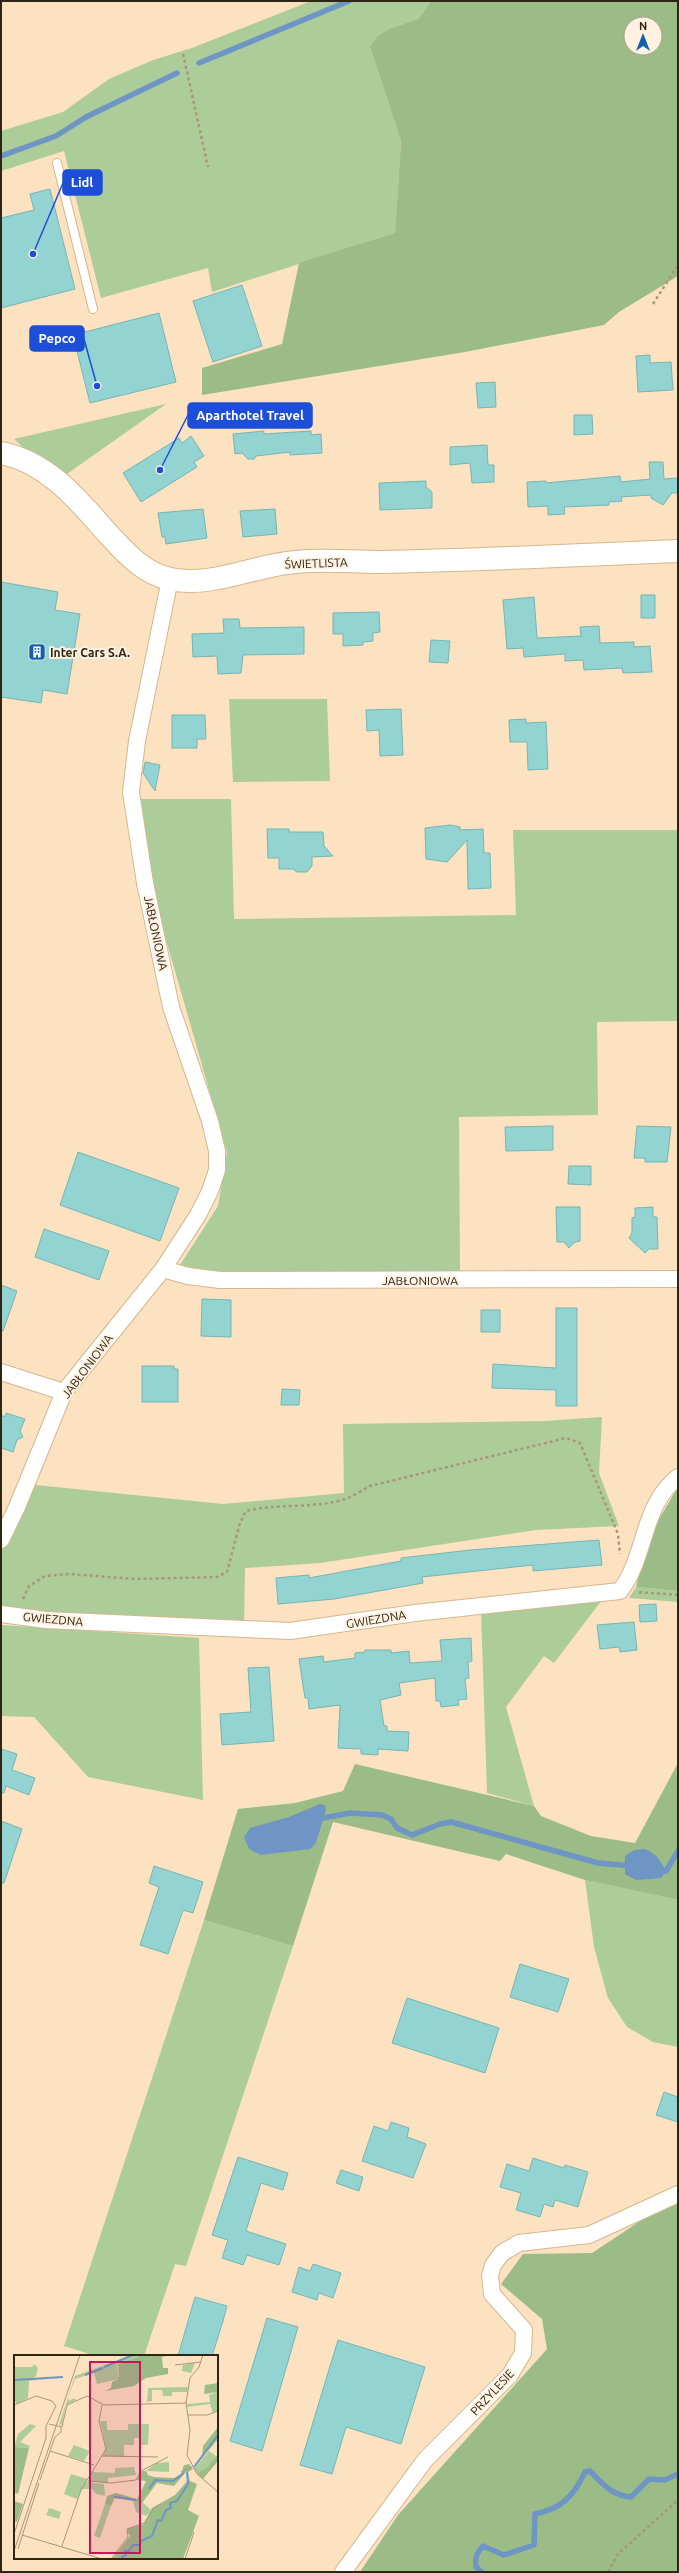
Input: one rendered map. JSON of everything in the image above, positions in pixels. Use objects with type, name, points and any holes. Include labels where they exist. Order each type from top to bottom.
[{"type":"street","name":"ŚWIETLISTA","points":[[1,453],[12,455],[44,470],[70,492],[134,562],[170,579],[192,581],[213,579],[296,562],[379,562],[678,551]]},
{"type":"street","name":"JABŁONIOWA","points":[[1,1540],[17,1507],[64,1392],[163,1269],[198,1215],[210,1191],[217,1170],[217,1151],[210,1121],[171,1007],[145,883],[131,792],[137,741],[170,579]]},
{"type":"street","name":"JABŁONIOWA","points":[[163,1269],[188,1276],[220,1280],[678,1279]]},
{"type":"street","points":[[1,1372],[64,1392]]},
{"type":"street","points":[[620,1591],[637,1562],[644,1530],[654,1505],[678,1477]]},
{"type":"street","name":"GWIEZDNA","points":[[1,1614],[21,1617],[132,1625],[290,1631],[415,1613],[620,1591]]},
{"type":"street","name":"PRZYLESIE","points":[[343,2572],[425,2460],[510,2375],[523,2352],[524,2330],[492,2294],[490,2276],[492,2265],[502,2253],[519,2243],[589,2235],[678,2194]]},
{"type":"lane","points":[[57,163],[93,309]]},
{"type":"path","points":[[183,54],[208,167]]},
{"type":"path","points":[[653,304],[678,265]]},
{"type":"path","points":[[21,1617],[23,1598],[29,1586],[45,1576],[69,1574],[135,1579],[217,1577],[227,1572],[240,1523],[246,1511],[265,1506],[296,1506],[344,1500],[370,1486],[566,1438],[580,1442],[618,1534],[620,1558]]},
{"type":"path","points":[[620,1591],[678,1595]]},
{"type":"path","points":[[608,2572],[618,2554],[678,2500]]},
{"type":"green space","points":[[311,1],[431,1],[418,19],[391,28],[370,47],[401,141],[395,233],[212,292],[208,268],[101,298],[64,151],[1,171],[1,131],[63,112],[109,79],[153,60],[192,48]]},
{"type":"green space","points":[[431,1],[678,1],[678,276],[619,312],[604,325],[465,352],[202,395],[202,368],[282,344],[299,263],[395,233],[401,141],[370,47],[378,36],[391,28],[418,19]]},
{"type":"green space","points":[[166,404],[67,474],[28,452],[14,439]]},
{"type":"green space","points":[[229,699],[327,699],[330,781],[233,782]]},
{"type":"green space","points":[[139,799],[231,799],[234,919],[516,915],[513,830],[678,830],[678,1021],[597,1022],[598,1115],[459,1117],[460,1275],[229,1274],[180,1265],[218,1206],[227,1152],[161,922]]},
{"type":"green space","points":[[602,1417],[599,1473],[619,1526],[536,1530],[320,1563],[245,1568],[244,1629],[1,1614],[1,1540],[26,1484],[223,1504],[344,1493],[343,1424],[545,1421]]},
{"type":"green space","points":[[678,1487],[678,1591],[636,1587],[649,1536]]},
{"type":"green space","points":[[636,1587],[678,1591],[678,1602],[629,1598]]},
{"type":"green space","points":[[602,1600],[554,1663],[544,1656],[506,1707],[534,1806],[487,1793],[481,1611]]},
{"type":"green space","points":[[1,1625],[199,1638],[203,1800],[88,1777],[34,1717],[1,1716]]},
{"type":"green space","points":[[678,1763],[678,1900],[585,1880],[506,1854],[500,1861],[333,1822],[293,1946],[204,1920],[238,1809],[295,1803],[343,1791],[355,1764],[534,1806],[541,1816],[591,1836],[635,1843]]},
{"type":"green space","points":[[585,1880],[678,1900],[678,2047],[653,2042],[627,2027],[608,1998],[594,1947]]},
{"type":"green space","points":[[204,1920],[293,1946],[186,2266],[175,2264],[144,2355],[93,2355],[64,2346]]},
{"type":"green space","points":[[678,2200],[678,2572],[360,2572],[398,2515],[547,2349],[542,2319],[501,2284],[523,2254],[592,2253],[669,2202]]},
{"type":"water","points":[[320,1804],[325,1805],[326,1810],[316,1843],[310,1849],[261,1855],[249,1849],[244,1837],[250,1828],[289,1817]]},
{"type":"water","points":[[645,1849],[655,1855],[664,1867],[666,1871],[661,1878],[636,1880],[625,1874],[625,1856],[634,1850]]},
{"type":"building","points":[[50,189],[75,289],[1,308],[1,218],[34,210],[30,194]]},
{"type":"building","points":[[242,285],[262,346],[213,362],[193,301]]},
{"type":"building","points":[[159,313],[176,382],[90,403],[73,335]]},
{"type":"building","points":[[650,355],[650,363],[671,362],[673,390],[638,392],[636,356]]},
{"type":"building","points":[[495,382],[496,407],[478,408],[476,383]]},
{"type":"building","points":[[574,415],[592,415],[593,434],[574,435]]},
{"type":"building","points":[[264,431],[264,434],[311,431],[311,435],[321,434],[322,453],[290,455],[290,452],[256,456],[254,459],[248,459],[242,453],[235,454],[233,434]]},
{"type":"building","points":[[191,436],[204,456],[194,462],[197,467],[141,502],[123,473],[179,438],[182,443]]},
{"type":"building","points":[[487,445],[488,465],[494,465],[494,482],[472,483],[470,463],[450,465],[450,447]]},
{"type":"building","points":[[649,462],[663,462],[664,479],[678,478],[678,493],[672,493],[663,505],[651,498],[651,495],[621,497],[622,501],[609,502],[609,505],[564,507],[565,514],[548,515],[548,506],[528,507],[527,482],[546,481],[546,483],[620,476],[621,482],[650,479]]},
{"type":"building","points":[[426,481],[426,487],[432,492],[432,508],[380,510],[379,483]]},
{"type":"building","points":[[203,509],[207,538],[166,544],[165,537],[162,537],[158,513]]},
{"type":"building","points":[[275,509],[277,534],[243,537],[240,511]]},
{"type":"building","name":"Inter Cars S.A.","points":[[1,582],[58,592],[55,610],[80,614],[67,694],[43,690],[41,703],[1,697]]},
{"type":"building","points":[[641,595],[655,595],[655,618],[641,618]]},
{"type":"building","points":[[534,597],[537,638],[581,636],[580,627],[599,626],[600,643],[634,642],[634,647],[650,646],[652,672],[623,673],[622,668],[584,670],[583,660],[565,661],[565,654],[524,657],[523,648],[507,649],[503,600]]},
{"type":"building","points":[[379,612],[380,632],[373,633],[373,641],[363,642],[363,645],[343,646],[343,634],[333,634],[333,613]]},
{"type":"building","points":[[223,619],[239,619],[240,628],[304,627],[304,654],[243,655],[241,673],[218,674],[217,656],[193,657],[192,634],[224,633]]},
{"type":"building","points":[[431,640],[450,641],[448,663],[429,662]]},
{"type":"building","points":[[401,709],[403,755],[380,756],[379,730],[367,731],[366,710]]},
{"type":"building","points":[[172,715],[205,715],[206,739],[197,739],[197,748],[172,748]]},
{"type":"building","points":[[526,719],[526,723],[546,722],[548,769],[528,770],[527,742],[510,742],[509,720]]},
{"type":"building","points":[[145,762],[160,765],[155,791],[143,773]]},
{"type":"building","points":[[450,825],[460,827],[460,830],[483,829],[484,853],[490,853],[491,888],[468,889],[467,840],[447,862],[426,859],[425,828]]},
{"type":"building","points":[[267,829],[289,829],[289,832],[323,832],[324,846],[333,856],[312,857],[312,866],[307,872],[297,872],[293,869],[279,869],[279,858],[268,858]]},
{"type":"building","points":[[553,1126],[553,1150],[506,1151],[505,1127]]},
{"type":"building","points":[[637,1126],[671,1127],[667,1162],[645,1162],[645,1158],[634,1158]]},
{"type":"building","points":[[78,1152],[179,1188],[160,1241],[60,1205]]},
{"type":"building","points":[[569,1166],[591,1166],[591,1185],[568,1184]]},
{"type":"building","points":[[556,1207],[580,1207],[580,1241],[575,1242],[569,1248],[564,1242],[557,1242]]},
{"type":"building","points":[[653,1207],[653,1217],[657,1217],[658,1249],[649,1249],[645,1253],[629,1238],[632,1233],[632,1218],[635,1217],[635,1208]]},
{"type":"building","points":[[44,1229],[109,1251],[99,1280],[35,1257]]},
{"type":"building","points":[[1,1285],[17,1291],[3,1331],[1,1330]]},
{"type":"building","points":[[202,1299],[231,1300],[231,1337],[201,1336]]},
{"type":"building","points":[[556,1308],[577,1308],[577,1406],[556,1406],[556,1390],[492,1388],[493,1364],[556,1368]]},
{"type":"building","points":[[481,1310],[500,1310],[500,1332],[481,1332]]},
{"type":"building","points":[[142,1366],[174,1366],[174,1369],[178,1369],[178,1402],[142,1402]]},
{"type":"building","points":[[282,1389],[300,1390],[299,1405],[281,1405]]},
{"type":"building","points":[[6,1413],[25,1419],[20,1431],[23,1437],[17,1440],[13,1452],[1,1448],[1,1415],[5,1417]]},
{"type":"building","points":[[599,1540],[602,1565],[533,1571],[533,1565],[422,1577],[423,1583],[334,1599],[278,1604],[276,1578],[309,1575],[309,1578],[401,1561],[401,1558],[470,1550]]},
{"type":"building","points":[[656,1604],[657,1621],[640,1622],[639,1605]]},
{"type":"building","points":[[634,1622],[637,1650],[620,1652],[619,1647],[600,1649],[597,1625]]},
{"type":"building","points":[[471,1638],[472,1661],[468,1662],[469,1678],[465,1679],[467,1699],[458,1700],[459,1705],[441,1707],[440,1701],[436,1701],[435,1678],[399,1683],[401,1695],[380,1700],[384,1726],[387,1726],[387,1731],[409,1732],[408,1751],[378,1749],[378,1755],[361,1754],[361,1749],[338,1748],[340,1705],[309,1709],[308,1698],[305,1698],[299,1659],[323,1656],[324,1662],[355,1658],[355,1653],[365,1652],[365,1650],[391,1650],[391,1653],[409,1651],[410,1663],[442,1661],[440,1640]]},
{"type":"building","points":[[269,1667],[274,1741],[222,1745],[220,1714],[251,1712],[248,1668]]},
{"type":"building","points":[[1,1749],[17,1754],[12,1770],[35,1778],[29,1795],[6,1786],[4,1793],[1,1793]]},
{"type":"building","points":[[1,1821],[22,1829],[4,1883],[1,1883]]},
{"type":"building","points":[[154,1866],[203,1882],[193,1913],[183,1910],[168,1954],[140,1945],[159,1887],[149,1883]]},
{"type":"building","points":[[520,1964],[569,1979],[558,2012],[510,1997]]},
{"type":"building","points":[[407,1998],[499,2028],[485,2073],[392,2043]]},
{"type":"building","points":[[664,2092],[678,2097],[678,2122],[656,2115]]},
{"type":"building","points":[[391,2122],[409,2128],[407,2137],[426,2144],[413,2178],[362,2161],[374,2126],[388,2131]]},
{"type":"building","points":[[238,2157],[288,2173],[283,2190],[261,2183],[246,2231],[286,2244],[279,2265],[247,2255],[243,2265],[222,2258],[228,2240],[212,2235]]},
{"type":"building","points":[[533,2158],[564,2168],[565,2165],[588,2172],[578,2207],[555,2200],[553,2207],[544,2204],[540,2217],[516,2210],[521,2193],[500,2187],[507,2164],[529,2171]]},
{"type":"building","points":[[341,2170],[363,2177],[359,2191],[336,2183]]},
{"type":"building","points":[[313,2264],[341,2273],[333,2298],[319,2293],[317,2300],[292,2292],[299,2267],[310,2271]]},
{"type":"building","points":[[195,2297],[227,2306],[212,2355],[178,2355]]},
{"type":"building","points":[[267,2318],[298,2327],[262,2451],[230,2441]]},
{"type":"building","points":[[338,2340],[425,2367],[401,2444],[346,2427],[332,2474],[300,2465]]},
{"type":"waterway","points":[[199,63],[349,1]]},
{"type":"waterway","points":[[1,156],[56,136],[86,117],[177,73]]},
{"type":"waterway","points":[[318,1819],[350,1813],[382,1815],[391,1819],[397,1828],[412,1835],[440,1824],[451,1822],[598,1863],[632,1866]]},
{"type":"waterway","points":[[660,1870],[666,1871],[678,1851]]},
{"type":"waterway","points":[[482,2572],[476,2567],[476,2556],[483,2546],[504,2555],[534,2545],[535,2514],[552,2509],[566,2500],[576,2488],[585,2472],[590,2471],[603,2484],[618,2494],[631,2497],[649,2479],[665,2480],[678,2474]]},
{"type":"place","name":"Lidl","points":[[33,254]]},
{"type":"place","name":"Pepco","points":[[97,386]]},
{"type":"place","name":"Aparthotel Travel","points":[[160,470]]},
{"type":"place","name":"Inter Cars S.A.","points":[[37,652]]}]
